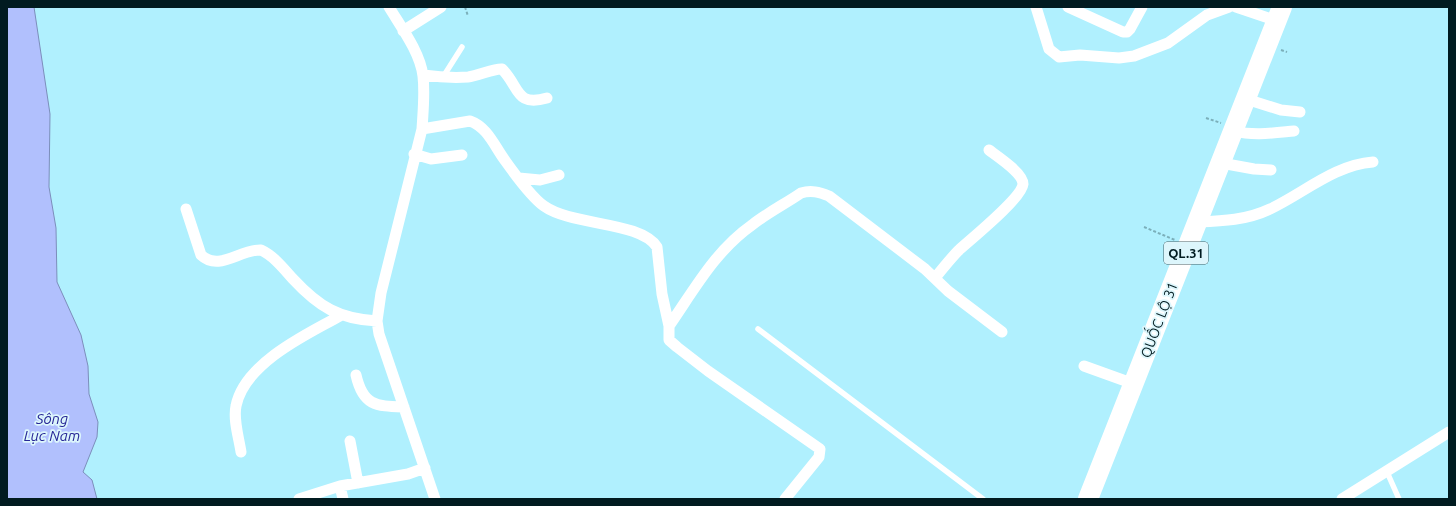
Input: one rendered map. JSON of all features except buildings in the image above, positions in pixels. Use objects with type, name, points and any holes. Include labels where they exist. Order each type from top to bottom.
[{"type":"highway","name":"QUỐC LỘ 31","points":[[1088,499],[1280,14]]},
{"type":"street","points":[[389,7],[415,53],[423,75],[422,129],[414,154],[381,293],[377,322],[379,334],[435,499]]},
{"type":"street","points":[[403,31],[441,7]]},
{"type":"street","points":[[1036,7],[1049,49],[1053,54],[1060,57],[1080,55],[1119,58],[1153,50],[1168,44],[1207,15],[1229,7]]},
{"type":"street","points":[[1068,7],[1123,32],[1128,32],[1142,7]]},
{"type":"street","points":[[1236,7],[1280,14]]},
{"type":"street","points":[[423,75],[469,77],[484,74],[498,68],[502,69],[521,97],[529,100],[547,98]]},
{"type":"street","points":[[1246,99],[1281,110],[1300,112]]},
{"type":"street","points":[[422,129],[470,121],[477,124],[487,133],[519,178],[544,206],[557,214],[638,233],[652,240],[657,247],[662,294],[669,326],[669,340],[708,371],[820,449],[819,457],[785,499]]},
{"type":"street","points":[[1234,131],[1247,134],[1294,131]]},
{"type":"street","points":[[935,278],[959,251],[996,217],[1020,192],[1023,184],[1015,171],[989,150]]},
{"type":"street","points":[[414,154],[431,159],[462,155]]},
{"type":"street","points":[[1198,222],[1233,220],[1270,209],[1343,168],[1373,162]]},
{"type":"street","points":[[1221,163],[1254,169],[1271,170]]},
{"type":"street","points":[[519,178],[540,180],[559,175]]},
{"type":"street","points":[[669,326],[705,272],[721,253],[752,224],[801,193],[808,191],[819,192],[828,196],[935,278],[948,291],[1002,332]]},
{"type":"street","points":[[186,209],[201,255],[207,260],[213,262],[222,261],[244,252],[261,250],[275,260],[301,287],[325,307],[340,316],[377,322]]},
{"type":"street","points":[[241,452],[236,406],[251,375],[258,368],[300,338],[340,316]]},
{"type":"street","points":[[1084,366],[1134,384]]},
{"type":"street","points":[[356,375],[364,397],[372,403],[385,406],[404,407]]},
{"type":"street","points":[[1342,499],[1449,432]]},
{"type":"street","points":[[350,441],[358,483]]},
{"type":"street","points":[[299,499],[340,486],[408,474],[425,468]]},
{"type":"street","points":[[340,486],[343,499]]},
{"type":"lane","points":[[443,77],[462,47]]},
{"type":"lane","points":[[758,329],[984,499]]},
{"type":"lane","points":[[1387,472],[1399,499]]},
{"type":"path","points":[[465,7],[468,16]]},
{"type":"path","points":[[1144,227],[1189,245]]},
{"type":"water","name":"Sông Lục Nam","points":[[7,7],[34,7],[50,114],[49,187],[56,228],[57,282],[81,335],[88,366],[89,394],[98,422],[97,437],[83,472],[92,480],[97,499],[7,499]]}]
